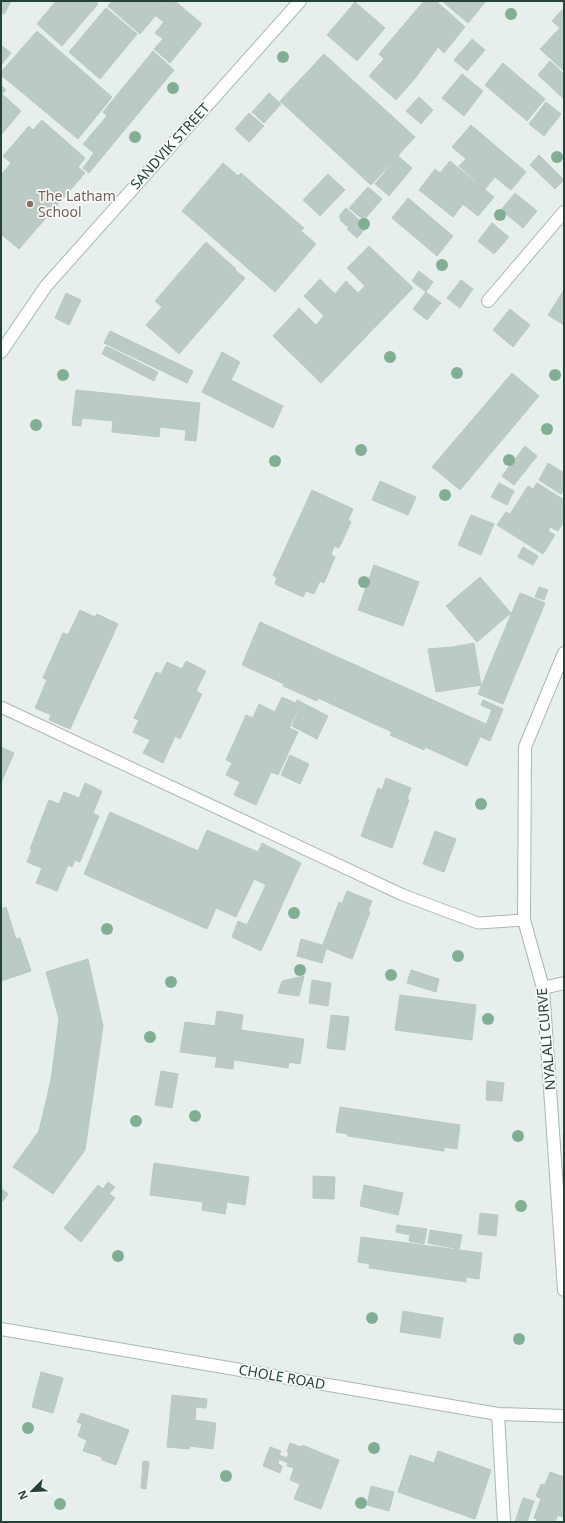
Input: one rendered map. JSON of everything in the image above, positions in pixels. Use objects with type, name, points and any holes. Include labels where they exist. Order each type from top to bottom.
[{"type":"street","name":"SANDVIK STREET","points":[[1,352],[46,286],[300,1]]},
{"type":"street","points":[[488,301],[564,212]]},
{"type":"street","name":"NYALALI CURVE","points":[[564,653],[525,747],[524,920],[543,988],[564,1290]]},
{"type":"street","points":[[543,988],[564,983]]},
{"type":"street","name":"CHOLE ROAD","points":[[1,1329],[498,1414],[564,1416]]},
{"type":"street","points":[[498,1414],[504,1522]]},
{"type":"lane","points":[[1,707],[403,895],[478,922],[524,920]]},
{"type":"building","points":[[1,1],[11,1],[4,14],[1,12]]},
{"type":"building","points":[[56,1],[95,1],[98,4],[62,46],[37,24]]},
{"type":"building","points":[[112,1],[168,1],[140,34],[108,6]]},
{"type":"building","points":[[169,1],[175,1],[202,24],[170,63],[154,49],[163,39],[155,33],[164,22],[156,16]]},
{"type":"building","points":[[424,1],[436,1],[465,27],[444,53],[438,47],[416,77],[396,100],[369,76],[384,59],[379,54]]},
{"type":"building","points":[[442,1],[486,1],[468,23]]},
{"type":"building","points":[[355,2],[385,28],[357,61],[327,35]]},
{"type":"building","points":[[106,8],[137,34],[100,79],[69,52]]},
{"type":"building","points":[[564,8],[564,71],[540,49],[560,28],[552,21]]},
{"type":"building","points":[[37,31],[112,97],[78,139],[1,75],[1,72]]},
{"type":"building","points":[[472,39],[485,50],[467,71],[454,60]]},
{"type":"building","points":[[1,45],[11,53],[1,65]]},
{"type":"building","points":[[153,51],[174,70],[89,173],[83,168],[94,153],[83,144],[107,116],[103,112]]},
{"type":"building","points":[[324,54],[415,137],[371,185],[280,101]]},
{"type":"building","points":[[550,61],[564,74],[564,99],[538,75]]},
{"type":"building","points":[[503,63],[545,99],[527,121],[485,85]]},
{"type":"building","points":[[462,74],[483,91],[464,116],[442,98]]},
{"type":"building","points":[[1,85],[6,90],[2,94],[21,111],[1,135]]},
{"type":"building","points":[[269,93],[281,104],[264,123],[252,112]]},
{"type":"building","points":[[419,97],[433,110],[421,124],[406,111]]},
{"type":"building","points":[[546,102],[561,114],[544,136],[529,124]]},
{"type":"building","points":[[249,113],[264,126],[249,142],[235,129]]},
{"type":"building","name":"The Latham School","points":[[42,120],[85,158],[78,167],[85,173],[19,249],[1,234],[1,175],[11,163],[3,156],[29,126],[33,130]]},
{"type":"building","points":[[471,125],[526,172],[511,190],[495,177],[485,189],[459,166],[466,159],[452,147]]},
{"type":"building","points":[[539,155],[564,180],[555,189],[530,165]]},
{"type":"building","points":[[398,156],[412,168],[389,196],[375,184]]},
{"type":"building","points":[[450,161],[494,197],[478,216],[463,204],[453,217],[419,190],[435,169],[440,173]]},
{"type":"building","points":[[223,163],[238,176],[241,173],[304,228],[301,231],[316,244],[275,292],[182,211]]},
{"type":"building","points":[[328,174],[345,190],[320,216],[303,200]]},
{"type":"building","points":[[368,187],[382,199],[364,220],[349,208]]},
{"type":"building","points":[[515,193],[537,211],[523,228],[501,210]]},
{"type":"building","points":[[408,198],[453,236],[437,256],[392,218]]},
{"type":"building","points":[[346,208],[367,227],[357,238],[340,220],[341,219],[339,216]]},
{"type":"building","points":[[492,223],[509,237],[494,254],[478,241]]},
{"type":"building","points":[[206,242],[245,278],[179,354],[146,325],[162,307],[155,301]]},
{"type":"building","points":[[369,246],[413,288],[321,383],[273,336],[299,308],[316,325],[324,316],[304,296],[320,279],[335,294],[346,281],[358,293],[365,286],[347,268]]},
{"type":"building","points":[[419,271],[433,282],[426,292],[412,281]]},
{"type":"building","points":[[461,280],[473,289],[460,308],[447,298]]},
{"type":"building","points":[[564,290],[564,325],[548,315]]},
{"type":"building","points":[[426,292],[441,303],[427,320],[413,309]]},
{"type":"building","points":[[66,293],[81,300],[69,325],[55,318]]},
{"type":"building","points":[[510,309],[530,325],[513,347],[493,330]]},
{"type":"building","points":[[110,331],[193,371],[187,383],[104,343]]},
{"type":"building","points":[[106,346],[158,372],[154,381],[102,354]]},
{"type":"building","points":[[222,352],[240,362],[231,380],[283,406],[273,428],[202,392]]},
{"type":"building","points":[[512,373],[539,396],[460,490],[432,467]]},
{"type":"building","points":[[76,390],[200,403],[196,441],[185,440],[186,430],[160,427],[159,437],[112,432],[113,421],[82,418],[81,426],[72,425]]},
{"type":"building","points":[[525,446],[537,456],[514,485],[502,476]]},
{"type":"building","points":[[548,463],[564,473],[564,489],[561,494],[539,480]]},
{"type":"building","points":[[380,481],[416,497],[408,515],[372,500]]},
{"type":"building","points":[[499,483],[514,491],[507,505],[491,497]]},
{"type":"building","points":[[537,483],[564,500],[564,522],[558,531],[550,527],[548,531],[555,535],[543,554],[497,525],[506,512],[510,514],[528,486],[533,489]]},
{"type":"building","points":[[312,490],[353,509],[348,520],[351,522],[339,548],[334,546],[331,555],[335,557],[324,583],[320,581],[314,594],[306,591],[303,597],[275,584],[277,578],[273,575]]},
{"type":"building","points":[[471,515],[494,524],[481,555],[458,545]]},
{"type":"building","points":[[523,547],[538,556],[533,565],[518,557]]},
{"type":"building","points":[[374,565],[419,582],[403,626],[358,610]]},
{"type":"building","points":[[480,577],[511,613],[477,642],[446,606]]},
{"type":"building","points":[[539,587],[548,590],[544,600],[535,597]]},
{"type":"building","points":[[520,593],[545,603],[503,704],[478,694]]},
{"type":"building","points":[[80,610],[95,617],[97,614],[118,624],[70,729],[49,720],[51,715],[35,708],[47,680],[43,678],[63,633],[68,635]]},
{"type":"building","points":[[260,622],[486,724],[467,766],[425,747],[424,750],[390,735],[392,732],[318,698],[317,701],[283,686],[284,684],[242,665]]},
{"type":"building","points":[[474,643],[481,685],[436,692],[428,649],[453,647]]},
{"type":"building","points":[[186,661],[206,671],[196,691],[202,694],[180,739],[175,736],[163,763],[143,753],[150,740],[133,732],[139,720],[134,718],[156,672],[161,674],[167,662],[182,669]]},
{"type":"building","points":[[282,697],[300,705],[289,728],[298,732],[278,775],[271,772],[256,805],[234,795],[240,782],[226,775],[232,763],[226,760],[246,715],[253,718],[259,704],[275,712]]},
{"type":"building","points":[[297,700],[328,716],[317,739],[292,726],[301,705],[296,703]]},
{"type":"building","points":[[483,700],[503,709],[490,741],[481,737],[492,710],[481,705]]},
{"type":"building","points":[[1,747],[14,753],[1,783]]},
{"type":"building","points":[[290,755],[309,764],[300,784],[281,775]]},
{"type":"building","points":[[386,778],[411,788],[407,799],[409,800],[392,848],[361,836],[378,788],[382,790]]},
{"type":"building","points":[[85,783],[102,791],[93,813],[99,816],[80,862],[75,860],[72,867],[68,865],[57,891],[36,883],[42,868],[27,862],[32,849],[30,849],[49,800],[59,804],[64,792],[79,798]]},
{"type":"building","points":[[110,812],[198,851],[207,830],[258,852],[262,843],[301,863],[261,951],[232,937],[238,921],[247,925],[266,885],[254,879],[236,917],[216,908],[207,929],[84,874]]},
{"type":"building","points":[[435,831],[456,839],[444,872],[423,864]]},
{"type":"building","points":[[347,891],[372,901],[368,911],[370,912],[352,959],[322,947],[339,902],[342,904]]},
{"type":"building","points":[[6,907],[16,939],[20,938],[31,971],[1,981],[1,909]]},
{"type":"building","points":[[301,939],[322,945],[321,947],[326,949],[322,963],[297,956]]},
{"type":"building","points":[[88,959],[103,1026],[85,1150],[53,1194],[13,1167],[39,1131],[51,1080],[59,1019],[46,972]]},
{"type":"building","points":[[411,970],[439,979],[436,992],[407,983]]},
{"type":"building","points":[[304,976],[299,996],[278,993],[282,981]]},
{"type":"building","points":[[312,980],[331,983],[328,1006],[309,1003]]},
{"type":"building","points":[[400,995],[476,1005],[472,1040],[395,1030]]},
{"type":"building","points":[[217,1011],[243,1015],[241,1030],[304,1039],[300,1064],[289,1062],[288,1068],[234,1060],[233,1069],[215,1067],[217,1057],[180,1052],[185,1022],[215,1026]]},
{"type":"building","points":[[331,1015],[349,1017],[345,1050],[327,1048]]},
{"type":"building","points":[[161,1071],[178,1074],[172,1108],[155,1105]]},
{"type":"building","points":[[487,1081],[504,1083],[502,1101],[486,1100]]},
{"type":"building","points":[[340,1107],[460,1125],[457,1149],[444,1147],[444,1151],[348,1136],[348,1134],[336,1132]]},
{"type":"building","points":[[154,1163],[249,1177],[245,1205],[227,1202],[225,1214],[202,1210],[203,1202],[150,1195]]},
{"type":"building","points":[[313,1176],[335,1177],[334,1199],[313,1198]]},
{"type":"building","points":[[108,1182],[115,1187],[109,1194],[115,1198],[81,1242],[64,1228],[98,1185],[103,1189]]},
{"type":"building","points":[[364,1185],[403,1193],[398,1215],[360,1206]]},
{"type":"building","points":[[1,1188],[8,1194],[3,1201],[1,1200]]},
{"type":"building","points":[[480,1213],[498,1215],[496,1236],[478,1234]]},
{"type":"building","points":[[397,1225],[427,1229],[424,1244],[409,1241],[410,1235],[396,1232]]},
{"type":"building","points":[[430,1230],[462,1235],[459,1249],[428,1243]]},
{"type":"building","points":[[361,1237],[482,1253],[479,1279],[466,1277],[466,1282],[369,1268],[370,1264],[358,1262]]},
{"type":"building","points":[[403,1311],[443,1318],[440,1338],[400,1332]]},
{"type":"building","points":[[41,1372],[63,1378],[53,1413],[32,1407]]},
{"type":"building","points":[[172,1395],[207,1399],[206,1408],[196,1407],[195,1420],[216,1423],[213,1449],[190,1446],[189,1449],[167,1447]]},
{"type":"building","points":[[81,1413],[129,1430],[116,1465],[102,1460],[102,1457],[83,1451],[87,1440],[78,1436],[82,1424],[77,1422]]},
{"type":"building","points":[[290,1443],[301,1447],[302,1445],[339,1460],[321,1509],[294,1499],[300,1484],[290,1480],[294,1468],[287,1466],[288,1463],[279,1459],[278,1464],[282,1466],[280,1473],[263,1466],[270,1447],[281,1451],[279,1455],[287,1458]]},
{"type":"building","points":[[438,1451],[491,1470],[475,1519],[398,1492],[410,1455],[434,1463]]},
{"type":"building","points":[[143,1461],[149,1462],[146,1489],[141,1488]]},
{"type":"building","points":[[550,1472],[564,1477],[564,1514],[563,1517],[558,1515],[555,1522],[538,1522],[536,1521],[537,1519],[534,1518],[541,1499],[536,1496],[541,1484],[545,1485]]},
{"type":"building","points":[[371,1486],[394,1492],[389,1511],[367,1505]]},
{"type":"building","points":[[523,1498],[534,1501],[527,1522],[515,1522]]},
{"type":"place","name":"The Latham School","points":[[30,204]]}]
